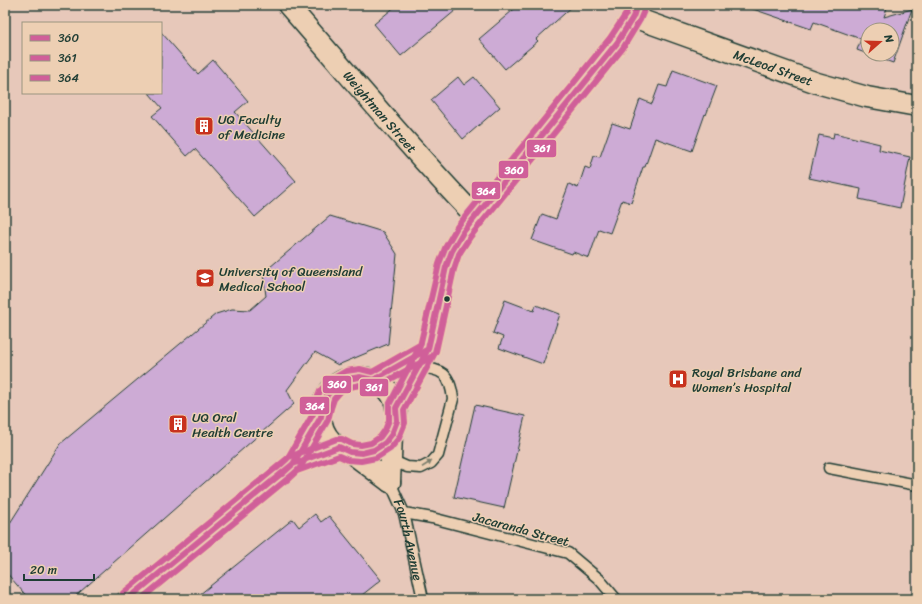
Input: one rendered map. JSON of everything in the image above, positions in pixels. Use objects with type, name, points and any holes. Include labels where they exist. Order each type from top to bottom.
[{"type":"street","name":"Weightman Street","points":[[288,5],[451,192],[475,216]]},
{"type":"street","points":[[396,408],[428,349],[446,267],[452,251],[463,232],[617,43],[635,11]]},
{"type":"street","name":"McLeod Street","points":[[635,11],[817,83],[867,97],[917,106]]},
{"type":"street","points":[[373,380],[428,349]]},
{"type":"street","points":[[128,599],[293,464],[321,418],[323,406],[328,395],[336,385],[347,379],[360,377],[373,380],[384,386],[392,396],[396,408],[397,421],[392,434],[384,444],[374,450],[362,453],[345,450],[293,464]]},
{"type":"street","points":[[321,418],[324,429],[330,439],[345,450]]},
{"type":"street","name":"Fourth Avenue","points":[[390,482],[392,434]]},
{"type":"street","name":"Fourth Avenue","points":[[345,450],[390,482]]},
{"type":"lane","points":[[391,460],[407,467],[421,468],[438,456],[453,399],[452,389],[449,380],[441,372],[432,368],[418,367]]},
{"type":"lane","points":[[828,468],[917,485]]},
{"type":"lane","name":"Fourth Avenue","points":[[390,482],[404,513],[423,599]]},
{"type":"lane","name":"Jacaranda Street","points":[[404,513],[432,518],[568,553],[599,579],[616,599]]},
{"type":"building","points":[[397,5],[462,5],[401,56],[374,24]]},
{"type":"building","points":[[519,5],[574,5],[536,39],[538,41],[505,69],[479,39]]},
{"type":"building","points":[[750,5],[888,5],[884,17],[912,9],[900,43],[900,22],[860,22],[860,39],[814,22],[811,29],[750,8]]},
{"type":"building","name":"UQ Faculty of Medicine","points":[[162,33],[198,74],[213,60],[248,101],[235,112],[296,181],[255,217],[195,149],[187,156],[152,116],[162,108],[150,94],[162,94]]},
{"type":"building","points":[[860,42],[860,51],[857,50]]},
{"type":"building","points":[[673,70],[717,86],[692,151],[655,138],[645,167],[643,167],[631,203],[622,200],[610,233],[599,229],[589,258],[573,252],[572,254],[532,240],[542,214],[556,219],[569,184],[578,188],[585,167],[590,169],[594,156],[600,157],[612,123],[630,129],[640,99],[652,104],[659,85],[667,87]]},
{"type":"building","points":[[458,77],[464,85],[474,77],[500,107],[463,139],[431,100]]},
{"type":"building","points":[[834,133],[880,144],[879,150],[910,157],[900,208],[859,199],[861,189],[809,178],[819,135],[833,138]]},
{"type":"building","name":"UQ Oral Health Centre","points":[[330,216],[383,232],[397,254],[388,344],[338,365],[315,352],[287,390],[294,404],[72,599],[29,599],[5,571],[5,531],[60,444],[216,314],[232,309],[250,310],[266,296],[263,273]]},
{"type":"building","points":[[505,300],[534,311],[536,305],[560,314],[543,364],[499,348],[503,337],[493,333]]},
{"type":"building","points":[[475,405],[525,416],[504,508],[454,497]]},
{"type":"building","points":[[315,514],[321,522],[329,516],[381,580],[357,599],[194,599],[293,519],[299,527]]},
{"type":"transit line","name":"364","points":[[123,593],[289,457],[337,439],[342,439],[352,444],[361,445],[371,443],[380,437],[389,420],[389,405],[420,346],[439,264],[445,248],[457,227],[610,38],[626,14],[629,5]]},
{"type":"transit line","name":"360","points":[[128,599],[293,464],[339,447],[350,452],[362,453],[374,450],[385,443],[392,434],[397,421],[396,408],[428,349],[446,267],[452,251],[463,232],[617,43],[633,17],[637,5]]},
{"type":"transit line","name":"361","points":[[141,599],[297,471],[339,456],[348,460],[361,461],[376,458],[390,449],[399,438],[405,423],[404,410],[436,351],[454,269],[459,254],[470,237],[623,48],[640,20],[645,8]]},
{"type":"transit line","name":"364","points":[[277,468],[287,459],[313,414],[320,391],[330,380],[346,371],[360,369],[372,372],[421,344],[421,342]]},
{"type":"transit line","name":"360","points":[[282,474],[293,464],[321,417],[327,395],[336,385],[347,379],[360,377],[373,380],[428,349],[429,343]]},
{"type":"transit line","name":"361","points":[[287,480],[300,468],[328,420],[334,399],[341,391],[360,385],[372,388],[376,387],[433,356],[437,344]]},
{"type":"place","name":"UQ Faculty of Medicine","points":[[204,126]]},
{"type":"place","name":"University of Queensland Medical School","points":[[205,278]]},
{"type":"place","name":"Royal Brisbane and Women’s Hospital","points":[[678,379]]},
{"type":"place","name":"UQ Oral Health Centre","points":[[178,424]]}]
